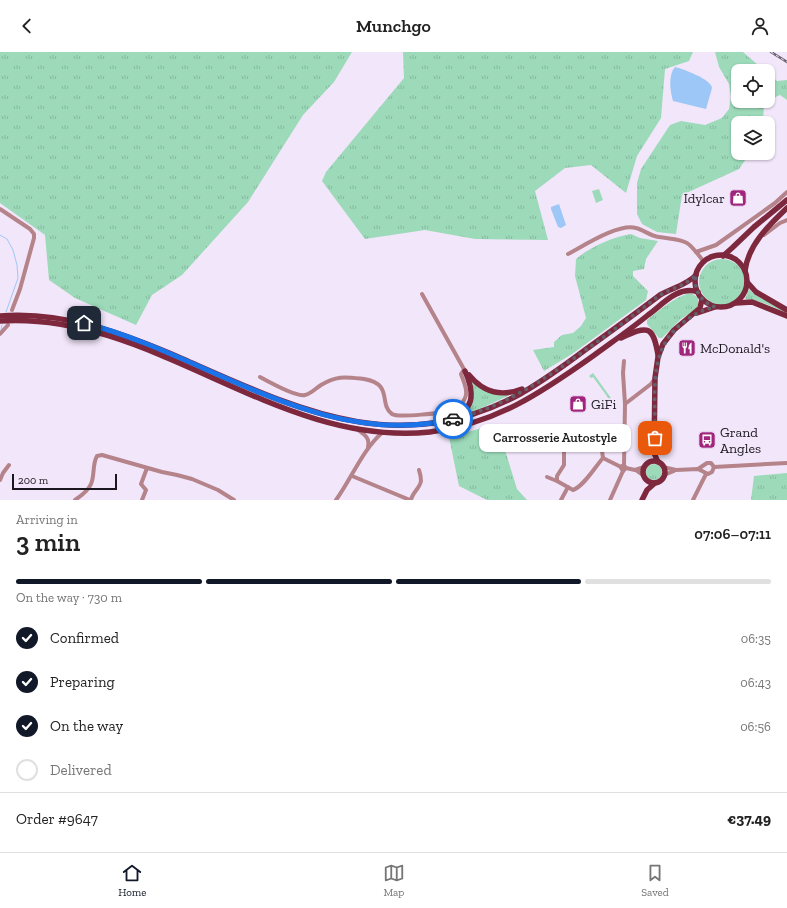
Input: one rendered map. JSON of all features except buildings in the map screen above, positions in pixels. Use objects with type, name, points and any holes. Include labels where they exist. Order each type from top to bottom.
[{"type":"main road","points":[[723,256],[754,227],[787,200]]},
{"type":"main road","points":[[736,303],[745,292],[747,282],[745,271],[750,252],[760,237],[787,208]]},
{"type":"main road","points":[[715,307],[702,299],[695,284],[698,270],[704,262],[716,256],[723,256],[736,260],[745,271]]},
{"type":"main road","points":[[0,316],[23,315],[50,317],[98,327],[132,337],[294,406],[350,421],[402,425],[441,422],[472,414],[510,399],[541,381],[667,290],[687,282],[696,275]]},
{"type":"main road","points":[[747,282],[756,292],[787,310]]},
{"type":"main road","points":[[0,321],[25,320],[61,324],[100,333],[138,346],[288,410],[334,425],[358,430],[410,433],[446,429],[476,422],[519,405],[540,393],[610,344],[671,297],[690,290],[698,292]]},
{"type":"main road","points":[[647,490],[644,467],[650,462],[654,453],[655,378],[658,357],[663,344],[674,330],[695,314],[701,306],[702,299]]},
{"type":"main road","points":[[695,314],[715,307],[752,302],[787,316]]},
{"type":"main road","points":[[610,344],[644,329],[653,334],[658,357]]},
{"type":"main road","points":[[465,371],[478,385],[491,392],[498,393],[514,392],[541,381]]},
{"type":"main road","points":[[402,425],[454,416],[464,410],[469,404],[472,393],[470,382],[465,371]]},
{"type":"main road","points":[[642,500],[647,490],[661,480],[664,475],[664,467],[658,462],[654,453]]},
{"type":"main road","points":[[650,462],[658,462]]},
{"type":"main road","points":[[645,477],[652,483],[655,483]]},
{"type":"street","points":[[696,252],[716,245],[775,203],[787,192]]},
{"type":"street","points":[[0,209],[30,229],[34,234],[20,289],[12,310]]},
{"type":"street","points":[[760,237],[787,220]]},
{"type":"street","points":[[568,254],[614,230],[636,227],[652,236],[684,240],[704,262]]},
{"type":"street","points":[[260,377],[282,388],[305,395],[338,377],[366,380],[375,382],[381,387],[384,392],[387,408],[394,416],[450,411],[460,405],[466,396],[466,389],[461,374],[465,371],[422,294]]},
{"type":"street","points":[[0,334],[8,325]]},
{"type":"street","points":[[610,500],[624,468],[624,361]]},
{"type":"street","points":[[625,404],[650,384],[655,378]]},
{"type":"street","points":[[358,430],[367,436],[369,441],[368,447]]},
{"type":"street","points":[[336,500],[352,476],[368,447],[383,432]]},
{"type":"street","points":[[538,447],[598,447],[602,451],[603,458],[578,488],[573,490],[547,477]]},
{"type":"street","points":[[557,481],[564,465],[564,447]]},
{"type":"street","points":[[75,500],[86,491],[91,484],[95,460],[97,456],[102,455],[192,479],[218,490],[234,500]]},
{"type":"street","points":[[603,458],[624,468],[635,470],[645,477]]},
{"type":"street","points":[[693,500],[706,464],[712,464],[714,467],[787,463]]},
{"type":"street","points":[[0,480],[2,473],[9,465]]},
{"type":"street","points":[[635,470],[644,467]]},
{"type":"street","points":[[664,467],[676,470],[703,470],[711,473],[714,467]]},
{"type":"street","points":[[142,500],[146,490],[141,484],[147,468]]},
{"type":"street","points":[[352,476],[410,500],[420,485],[421,481],[419,470]]},
{"type":"street","points":[[664,475],[676,470]]},
{"type":"street","points":[[561,500],[568,487]]},
{"type":"green space","points":[[0,52],[352,52],[334,82],[303,115],[248,202],[182,275],[152,295],[136,325],[75,298],[49,280],[45,235],[0,203]]},
{"type":"green space","points":[[403,52],[693,52],[689,61],[665,69],[661,118],[637,156],[626,193],[591,165],[565,168],[535,191],[548,240],[475,239],[425,230],[365,239],[322,181],[326,172],[404,78]]},
{"type":"green space","points":[[715,52],[743,52],[757,64],[731,64],[731,97],[729,84],[719,67]]},
{"type":"green space","points":[[775,79],[777,81],[787,80],[787,100],[780,95],[775,97]]},
{"type":"green space","points":[[731,97],[731,108],[764,108],[763,116],[731,116],[731,160],[745,160],[739,169],[682,195],[676,234],[657,232],[642,224],[637,214],[637,183],[641,169],[670,125],[681,121],[705,125],[722,118],[729,109]]},
{"type":"green space","points":[[599,189],[603,200],[596,203],[592,191]]},
{"type":"green space","points":[[631,234],[640,238],[658,241],[646,259],[644,269],[633,271],[633,276],[648,291],[646,300],[572,354],[544,371],[533,350],[554,347],[554,342],[562,335],[573,333],[581,326],[586,318],[575,276],[576,259],[588,250],[602,243],[617,237]]},
{"type":"green space","points":[[722,259],[735,263],[741,269],[745,282],[741,295],[735,301],[722,305],[709,301],[703,295],[699,282],[703,269],[709,263]]},
{"type":"green space","points":[[749,289],[754,294],[787,312],[787,314],[761,302],[745,299]]},
{"type":"green space","points":[[689,293],[698,298],[698,305],[696,309],[681,319],[662,338],[659,338],[647,324],[647,320],[672,301]]},
{"type":"green space","points":[[593,373],[611,398],[609,399],[593,377],[591,378],[589,376]]},
{"type":"green space","points":[[472,382],[476,385],[512,394],[475,411],[461,415],[474,392]]},
{"type":"green space","points":[[497,424],[517,489],[527,500],[487,500],[459,486],[449,437]]},
{"type":"green space","points":[[654,464],[660,466],[662,472],[660,478],[654,480],[648,478],[646,472],[648,466]]},
{"type":"green space","points":[[787,473],[787,500],[751,500],[754,476]]},
{"type":"water","points":[[675,67],[702,78],[710,85],[712,88],[706,109],[673,101],[670,88],[670,79]]},
{"type":"water","points":[[559,204],[566,225],[561,228],[558,227],[551,209],[551,207]]},
{"type":"waterway","points":[[0,235],[7,239],[13,250],[17,265],[18,278],[6,312]]},
{"type":"waterway","points":[[1,330],[2,325]]},
{"type":"railway","points":[[771,52],[787,62]]},
{"type":"way so far","points":[[453,419],[484,410],[510,399],[530,388],[566,364],[667,290],[687,282],[696,275],[695,284],[699,296],[715,307],[702,311],[686,319],[674,330],[663,344],[658,357],[656,369],[655,438]]},
{"type":"place","name":"Idylcar","points":[[738,198]]},
{"type":"place","name":"McDonald's","points":[[687,348]]},
{"type":"place","name":"GiFi","points":[[578,404]]},
{"type":"place","name":"Carrosserie Autostyle","points":[[655,438]]},
{"type":"place","name":"Grand Angles","points":[[707,440]]},
{"type":"route","points":[[84,323],[132,337],[264,394],[294,406],[321,414],[350,421],[388,425],[426,424],[453,419]]}]
